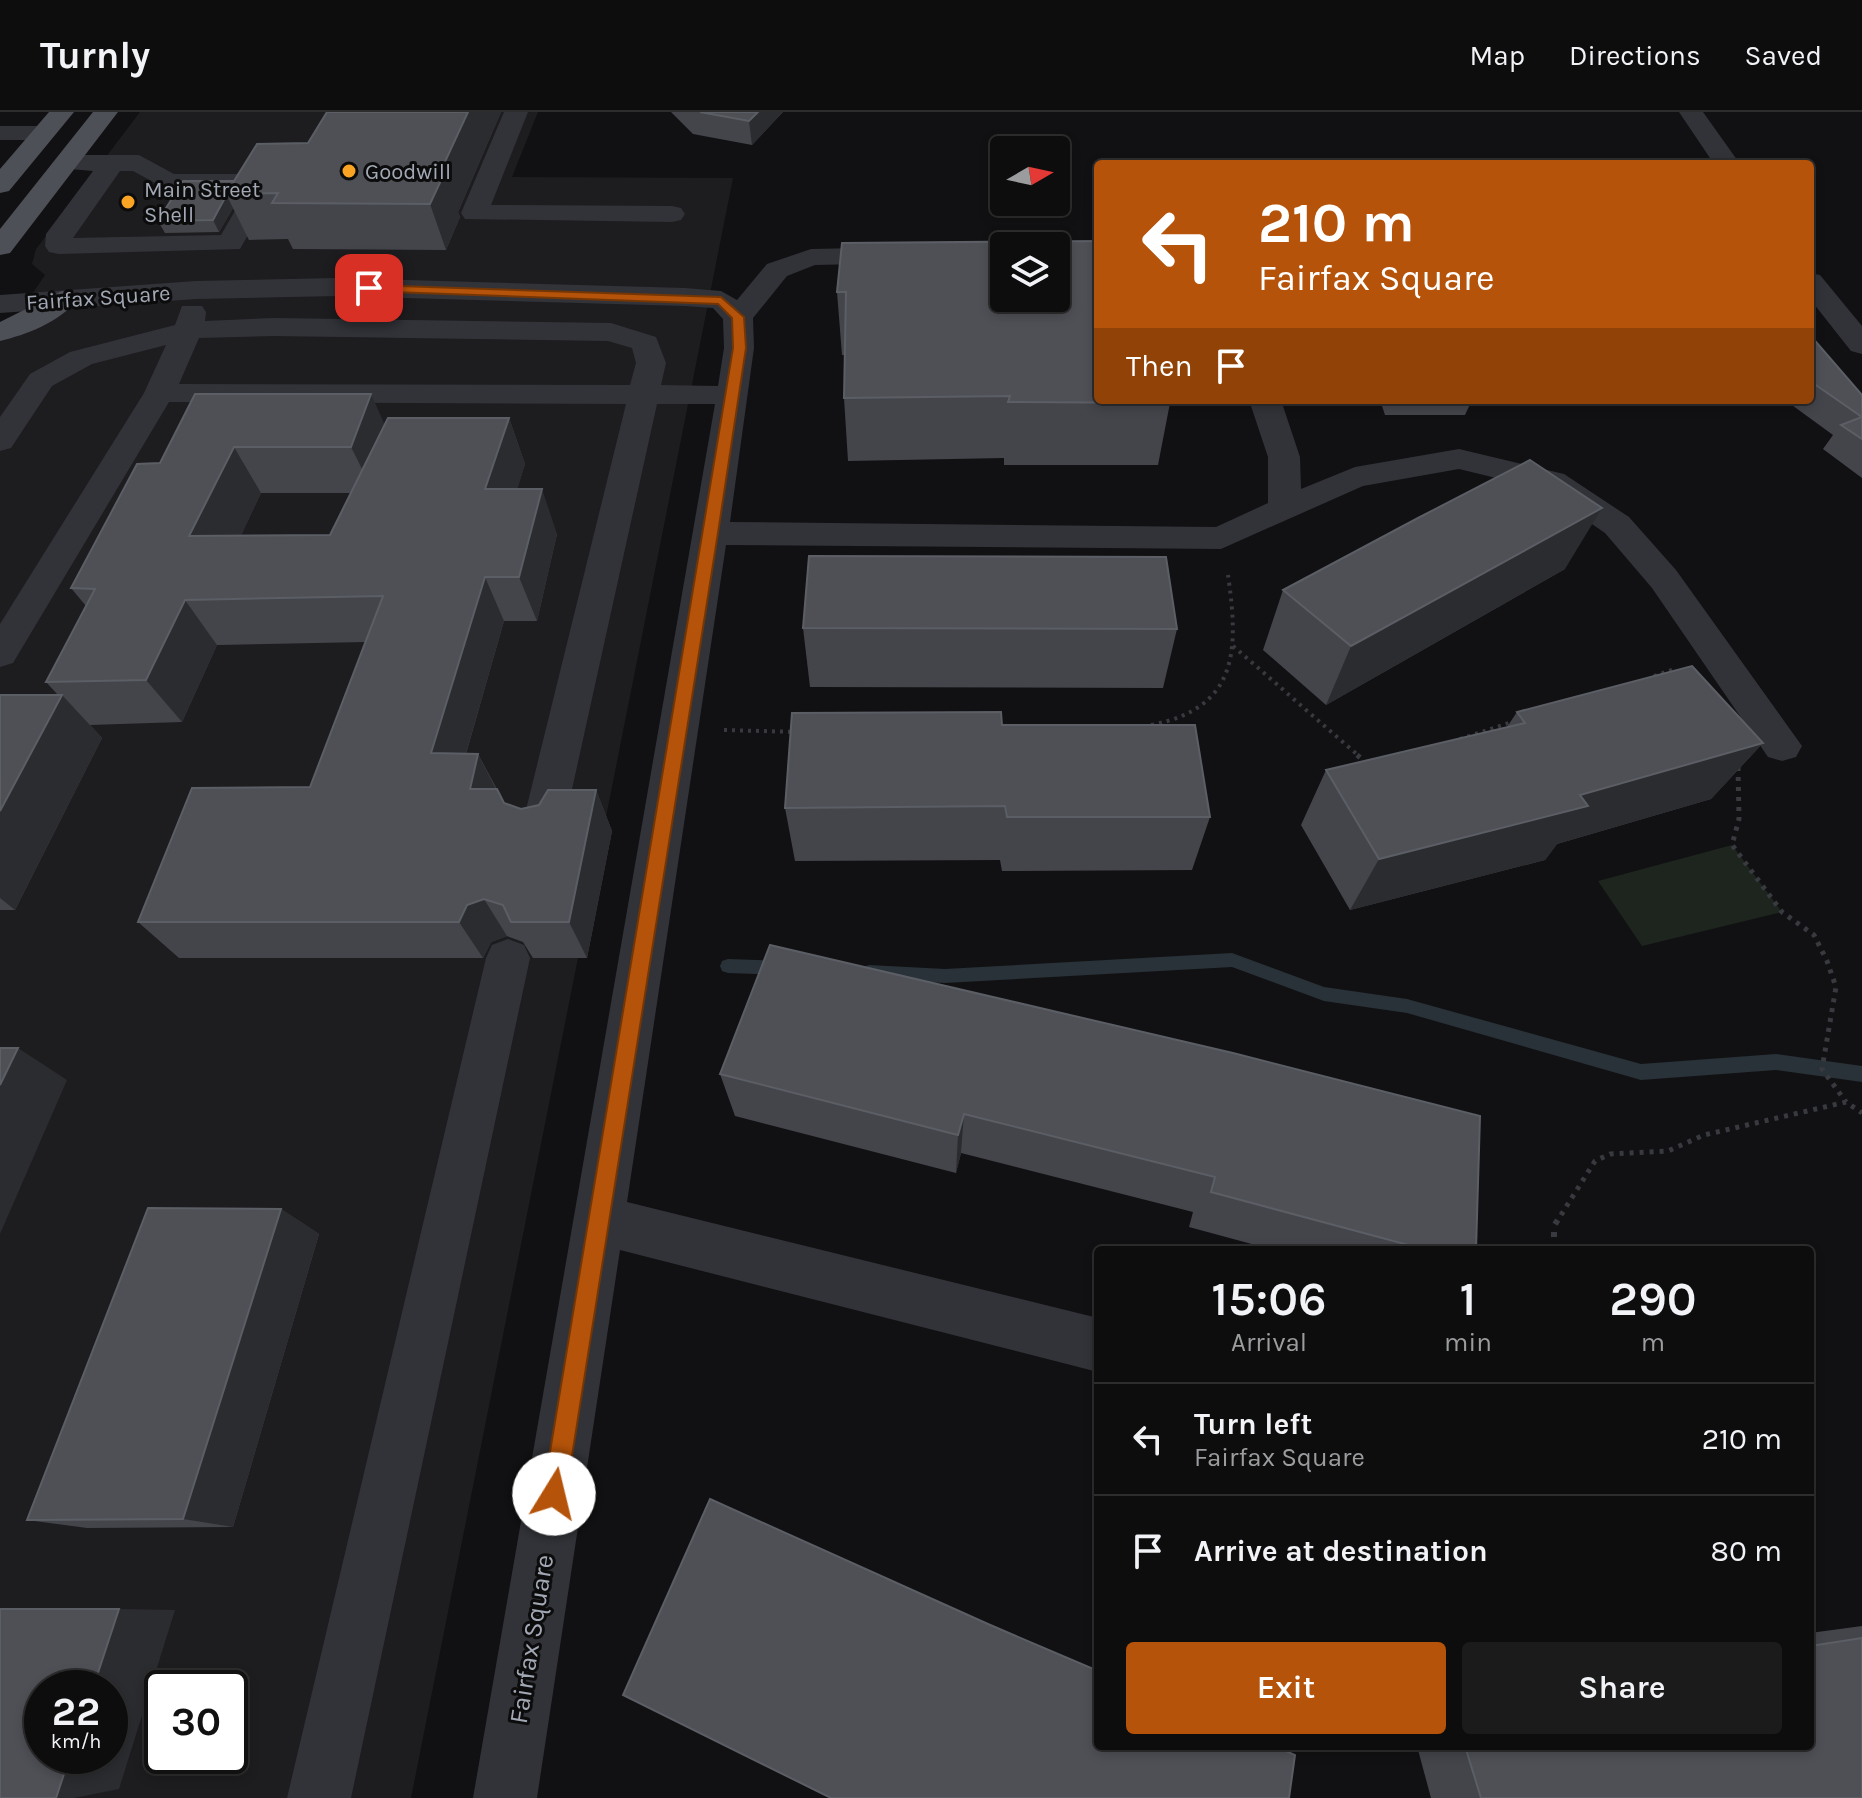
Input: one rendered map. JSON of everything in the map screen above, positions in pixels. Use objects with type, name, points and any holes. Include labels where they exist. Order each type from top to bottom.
[{"type":"main road","points":[[0,185],[62,112]]},
{"type":"main road","points":[[5,241],[106,112]]},
{"type":"main road","points":[[0,332],[31,320],[62,300]]},
{"type":"street","points":[[516,112],[474,213],[672,214]]},
{"type":"street","points":[[1691,112],[1724,160]]},
{"type":"street","points":[[0,133],[44,133]]},
{"type":"street","points":[[60,234],[126,162]]},
{"type":"street","points":[[5,241],[164,214],[168,182],[126,162],[67,163]]},
{"type":"street","points":[[738,317],[777,270],[811,257],[990,253]]},
{"type":"street","points":[[1814,286],[1862,345]]},
{"type":"street","name":"Fairfax Square","points":[[0,304],[196,290],[338,287],[685,297],[721,300],[738,317],[739,348],[711,533],[505,1798]]},
{"type":"street","name":"Fairfax Square","points":[[0,441],[41,380],[81,358],[188,330],[196,290]]},
{"type":"street","points":[[0,654],[159,393],[188,330],[274,327],[611,332],[645,343],[651,363],[542,830]]},
{"type":"street","points":[[159,393],[730,395]]},
{"type":"street","points":[[1266,404],[1284,457],[1285,509]]},
{"type":"street","points":[[711,533],[1221,538],[1355,477],[1459,459],[1552,481],[1617,525],[1664,579],[1772,732]]},
{"type":"street","points":[[319,1798],[508,958]]},
{"type":"street","points":[[599,1220],[1094,1344]]},
{"type":"path","points":[[1141,726],[1166,724],[1199,712],[1222,688],[1233,646],[1236,618],[1221,538]]},
{"type":"path","points":[[1233,646],[1371,767]]},
{"type":"path","points":[[1642,680],[1718,655]]},
{"type":"path","points":[[1447,743],[1522,719]]},
{"type":"path","points":[[1772,732],[1747,727],[1738,740],[1739,819],[1732,845],[1782,912],[1814,935],[1827,961],[1836,987],[1822,1069],[1846,1102],[1862,1113]]},
{"type":"path","points":[[679,729],[800,732]]},
{"type":"path","points":[[1554,1246],[1554,1226],[1595,1161],[1610,1154],[1668,1151],[1704,1135],[1846,1102]]},
{"type":"shaded area","points":[[140,112],[538,112],[512,177],[733,178],[411,1798],[0,1798],[0,341],[45,275],[32,264],[36,249]]},
{"type":"shaded area","points":[[1732,845],[1782,912],[1642,946],[1598,881]]},
{"type":"building","points":[[327,112],[468,112],[443,166],[445,172],[430,204],[272,203],[278,193],[226,194],[257,144],[308,143]]},
{"type":"building","points":[[700,112],[758,112],[749,121]]},
{"type":"building","points":[[183,181],[234,181],[213,220],[158,221]]},
{"type":"building","points":[[1070,241],[1094,241],[1094,403],[1008,402],[1010,396],[844,398],[846,292],[837,292],[842,243],[990,242],[990,312],[1070,312]]},
{"type":"building","points":[[1814,340],[1862,395],[1862,417],[1814,384]]},
{"type":"building","points":[[195,394],[371,394],[351,447],[234,447],[189,536],[330,535],[388,418],[509,418],[485,489],[542,489],[519,577],[485,577],[431,753],[478,754],[470,789],[497,789],[504,803],[521,809],[539,805],[548,790],[596,790],[569,922],[511,922],[503,905],[484,899],[467,905],[459,922],[138,922],[192,788],[310,787],[383,596],[185,600],[146,680],[46,682],[95,589],[71,588],[137,464],[160,463]]},
{"type":"building","points":[[1862,417],[1862,439],[1841,425]]},
{"type":"building","points":[[1530,460],[1602,508],[1351,646],[1283,590],[1418,518]]},
{"type":"building","points":[[809,556],[1166,557],[1177,629],[803,628]]},
{"type":"building","points":[[1692,666],[1763,743],[1580,795],[1588,806],[1379,859],[1326,770],[1525,723],[1517,712]]},
{"type":"building","points":[[0,695],[62,695],[0,811]]},
{"type":"building","points":[[1001,712],[1002,725],[1195,725],[1210,817],[1007,817],[1005,806],[785,808],[792,713]]},
{"type":"building","points":[[770,945],[1233,1053],[1480,1116],[1476,1246],[1412,1246],[1211,1192],[1215,1177],[964,1114],[958,1135],[720,1074]]},
{"type":"building","points":[[0,1048],[18,1048],[0,1085]]},
{"type":"building","points":[[148,1208],[281,1209],[183,1519],[27,1520]]},
{"type":"building","points":[[710,1499],[1094,1669],[1094,1750],[1284,1750],[1295,1755],[1289,1798],[831,1798],[623,1695]]},
{"type":"building","points":[[0,1609],[119,1609],[99,1670],[24,1670],[24,1774],[64,1774],[56,1798],[0,1798]]},
{"type":"building","points":[[1862,1638],[1862,1798],[1481,1798],[1466,1750],[1814,1750],[1814,1645]]},
{"type":"waterway","points":[[869,972],[945,976],[1232,960],[1324,994],[1407,1006],[1641,1072],[1776,1062],[1862,1074]]},
{"type":"waterway","points":[[728,966],[782,968]]},
{"type":"place","name":"Goodwill","points":[[349,171]]},
{"type":"place","name":"Main Street Shell","points":[[128,202]]},
{"type":"route","points":[[369,288],[685,297],[721,300],[738,317],[739,348],[711,533],[554,1494]]}]
